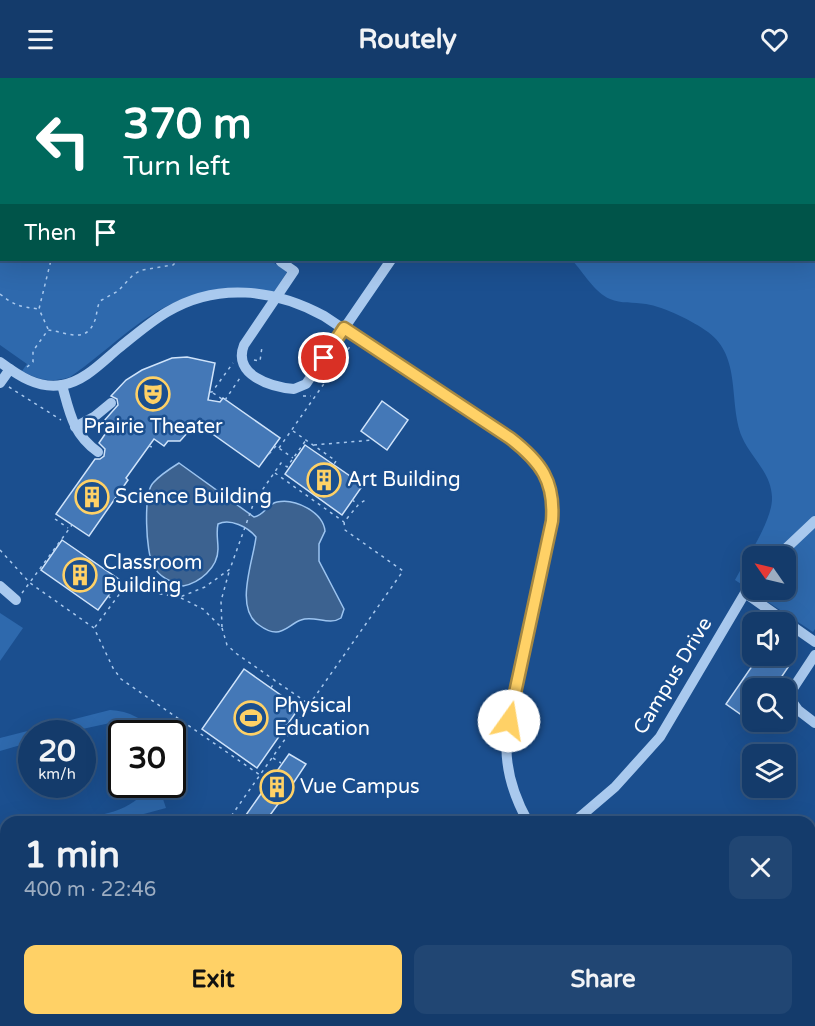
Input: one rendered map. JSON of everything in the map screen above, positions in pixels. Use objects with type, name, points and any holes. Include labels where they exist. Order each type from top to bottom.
[{"type":"street","points":[[282,261],[294,271],[242,348],[243,365],[257,379],[290,389],[303,386],[390,261]]},
{"type":"street","points":[[0,362],[27,380],[40,384],[62,385],[82,377],[160,317],[182,304],[227,293],[277,296],[309,308],[344,328],[520,446],[539,465],[550,486],[553,503],[551,531],[509,721],[506,745],[510,778],[525,816]]},
{"type":"street","points":[[0,382],[12,371]]},
{"type":"street","points":[[62,385],[71,426],[98,452]]},
{"type":"street","points":[[71,426],[94,417],[111,403]]},
{"type":"street","points":[[789,546],[815,521]]},
{"type":"street","points":[[0,586],[16,600]]},
{"type":"street","name":"Campus Drive","points":[[581,816],[615,787],[669,725],[742,598]]},
{"type":"street","points":[[755,600],[815,642]]},
{"type":"street","points":[[815,655],[788,696],[798,710],[815,723]]},
{"type":"path","points":[[48,330],[39,309],[51,261]]},
{"type":"path","points":[[48,330],[79,336],[84,334],[91,328],[100,301],[118,291],[134,274],[142,270],[173,265],[176,261]]},
{"type":"path","points":[[0,294],[19,307],[39,309]]},
{"type":"path","points":[[12,371],[30,366],[33,362],[33,351],[48,330]]},
{"type":"path","points":[[279,448],[357,338]]},
{"type":"path","points":[[236,364],[235,360],[211,392],[224,400],[242,375]]},
{"type":"path","points":[[0,382],[52,412],[71,426]]},
{"type":"path","points":[[300,396],[314,398]]},
{"type":"path","points":[[292,430],[336,461],[334,464]]},
{"type":"path","points":[[306,440],[287,467],[281,463],[254,502],[221,601],[222,628],[227,645],[314,707]]},
{"type":"path","points":[[314,445],[373,440]]},
{"type":"path","points":[[149,446],[153,447],[155,444]]},
{"type":"path","points":[[269,454],[276,446],[294,458]]},
{"type":"path","points":[[274,473],[344,522]]},
{"type":"path","points":[[230,816],[403,571],[345,530],[344,522],[358,504],[367,499]]},
{"type":"path","points":[[352,500],[358,504]]},
{"type":"path","points":[[55,519],[69,529]]},
{"type":"path","points":[[16,600],[72,525]]},
{"type":"path","points":[[0,550],[30,583],[94,628],[113,668],[122,679],[260,775]]},
{"type":"path","points":[[180,597],[205,587],[230,569]]},
{"type":"path","points":[[94,628],[121,592],[133,591],[180,597],[203,609],[222,628]]},
{"type":"path","points":[[108,596],[114,600]]},
{"type":"path","points":[[271,688],[276,681]]},
{"type":"path","points":[[225,752],[228,748]]},
{"type":"path","points":[[272,757],[281,763]]},
{"type":"shaded area","points":[[0,261],[271,261],[287,272],[274,292],[180,300],[165,307],[136,325],[70,377],[63,379],[51,380],[34,377],[22,371],[27,364],[0,345]]},
{"type":"shaded area","points":[[573,261],[815,261],[815,629],[813,632],[796,621],[796,612],[783,612],[765,600],[796,600],[796,546],[755,546],[768,517],[772,497],[771,488],[742,437],[730,367],[719,342],[702,328],[670,311],[646,304],[618,302],[605,296],[594,287]]},
{"type":"shaded area","points":[[179,463],[254,517],[260,515],[274,503],[284,501],[300,504],[314,512],[325,531],[319,544],[319,561],[344,609],[341,618],[332,621],[306,619],[276,632],[259,625],[252,617],[246,596],[256,537],[244,527],[233,523],[218,524],[217,556],[207,574],[183,586],[162,576],[153,565],[149,549],[148,499],[153,483]]},
{"type":"shaded area","points":[[742,568],[742,585],[735,580]]},
{"type":"shaded area","points":[[0,613],[23,628],[0,661]]},
{"type":"shaded area","points":[[110,710],[124,712],[141,720],[108,720],[108,723],[96,726],[96,720],[71,720]]},
{"type":"shaded area","points":[[18,733],[18,746],[0,751],[0,738]]},
{"type":"shaded area","points":[[138,798],[163,798],[166,808],[136,816],[98,816],[114,811]]},
{"type":"building","points":[[187,357],[215,363],[208,400],[220,402],[223,398],[280,438],[259,467],[197,423],[195,431],[189,431],[180,441],[168,441],[164,446],[154,439],[89,536],[56,514],[95,459],[104,456],[105,449],[99,443],[110,427],[103,422],[118,405],[117,399],[111,396],[126,380],[142,370],[172,358]]},
{"type":"building","points":[[382,401],[408,420],[387,450],[361,431]]},
{"type":"building","name":"Art Building","points":[[305,445],[363,485],[342,515],[285,474]]},
{"type":"building","name":"Classroom Building","points":[[62,540],[120,580],[98,610],[41,570]]},
{"type":"building","points":[[752,666],[789,666],[781,678],[744,678]]},
{"type":"building","name":"Physical Education","points":[[244,669],[299,708],[257,768],[202,729]]},
{"type":"building","points":[[742,681],[742,715],[726,704]]},
{"type":"building","name":"Vue Campus","points":[[289,754],[306,764],[269,816],[245,816]]},
{"type":"place","name":"Prairie Theater","points":[[153,394]]},
{"type":"place","name":"Art Building","points":[[324,480]]},
{"type":"place","name":"Science Building","points":[[92,497]]},
{"type":"place","name":"Classroom Building","points":[[80,575]]},
{"type":"place","name":"Physical Education","points":[[251,718]]},
{"type":"place","name":"Vue Campus","points":[[277,787]]},
{"type":"route","points":[[324,358],[344,328],[510,438],[533,458],[543,471],[553,495],[551,531],[509,721]]}]
